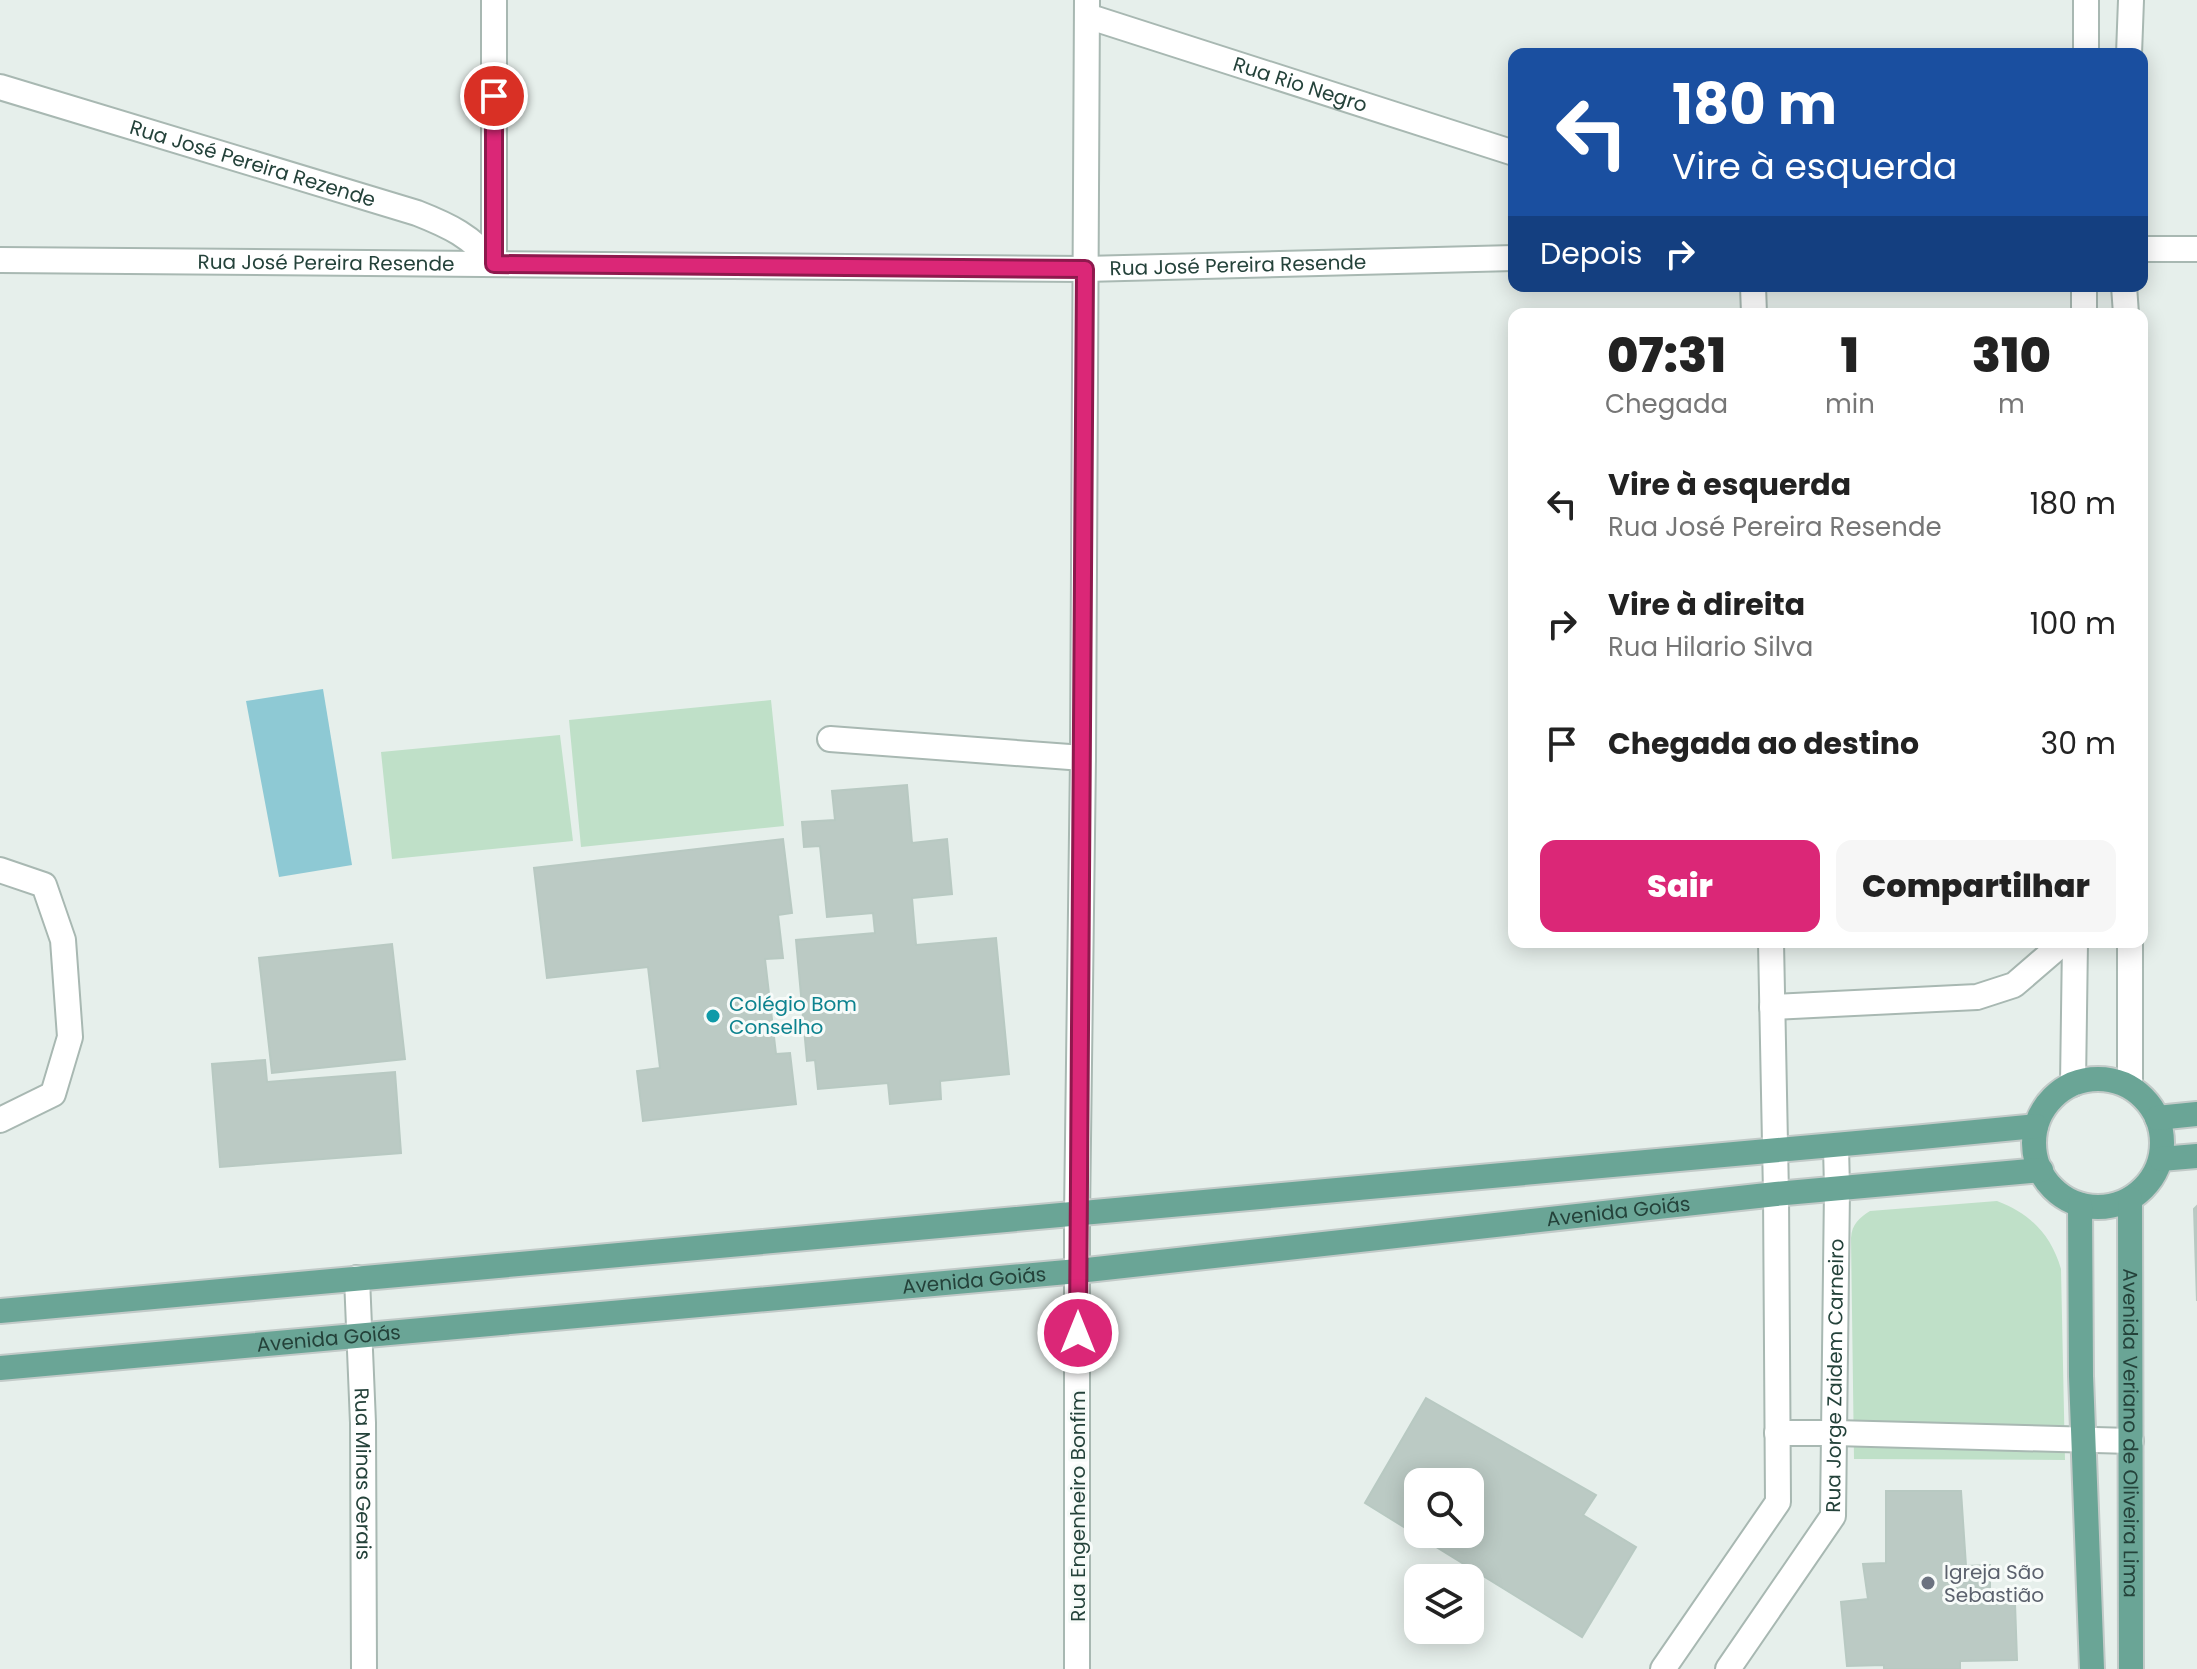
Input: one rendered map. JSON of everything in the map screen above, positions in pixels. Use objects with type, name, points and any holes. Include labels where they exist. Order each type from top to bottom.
[{"type":"main road","points":[[2091,1079],[2111,1080],[2130,1087],[2146,1100],[2157,1118],[2162,1139],[2161,1159],[2149,1182],[2130,1199],[2107,1207],[2080,1205],[2064,1197],[2051,1186],[2041,1170],[2035,1149],[2036,1126],[2044,1108],[2057,1094],[2073,1084],[2091,1079]]},
{"type":"main road","points":[[2157,1118],[2197,1114]]},
{"type":"main road","points":[[0,1311],[1077,1216],[2036,1126]]},
{"type":"main road","points":[[2161,1159],[2197,1156]]},
{"type":"main road","name":"Avenida Goiás","points":[[0,1368],[1078,1271],[1776,1194],[2041,1170]]},
{"type":"main road","name":"Avenida Veriano de Oliveira Lima","points":[[2130,1199],[2131,1669]]},
{"type":"main road","name":"Avenida Veriano de Oliveira Lima","points":[[2080,1205],[2082,1440],[2092,1669]]},
{"type":"street","points":[[494,0],[494,264]]},
{"type":"street","points":[[2086,0],[2086,48]]},
{"type":"street","points":[[2129,48],[2131,0]]},
{"type":"street","name":"Rua Rio Negro","points":[[1087,8],[1508,151]]},
{"type":"street","name":"Rua Engenheiro Bonfim","points":[[1077,1669],[1077,1216],[1087,8]]},
{"type":"street","name":"Rua José Pereira Rezende","points":[[0,87],[417,213],[453,228],[478,245],[494,264]]},
{"type":"street","points":[[2148,249],[2197,249]]},
{"type":"street","name":"Rua José Pereira Resende","points":[[0,260],[1085,269],[1508,258]]},
{"type":"street","points":[[830,739],[1083,758]]},
{"type":"street","points":[[0,870],[44,885],[63,940],[70,1037],[53,1094],[0,1120]]},
{"type":"street","points":[[1663,1669],[1778,1502],[1771,948]]},
{"type":"street","points":[[1772,1007],[1977,997],[2014,985],[2057,948]]},
{"type":"street","points":[[2073,1084],[2075,948]]},
{"type":"street","points":[[2130,948],[2130,1087]]},
{"type":"street","name":"Rua Jorge Zaidem Carneiro","points":[[1728,1669],[1833,1516],[1836,1146]]},
{"type":"street","name":"Rua Minas Gerais","points":[[357,1278],[363,1423],[364,1669]]},
{"type":"street","points":[[1777,1433],[2131,1441]]},
{"type":"green space","points":[[771,700],[784,826],[581,847],[569,720]]},
{"type":"green space","points":[[560,735],[573,841],[392,859],[381,752]]},
{"type":"green space","points":[[1997,1201],[2020,1212],[2038,1227],[2052,1246],[2061,1269],[2065,1460],[1854,1459],[1851,1238],[1855,1225],[1870,1211]]},
{"type":"water","points":[[323,689],[352,865],[279,877],[246,701]]},
{"type":"building","points":[[907,785],[912,843],[947,839],[952,894],[912,898],[916,945],[996,938],[1009,1074],[940,1081],[941,1099],[890,1104],[888,1083],[818,1089],[815,1060],[807,1061],[796,940],[875,933],[873,913],[827,917],[820,846],[804,847],[802,822],[835,820],[832,791]]},
{"type":"building","name":"Colégio Bom Conselho","points":[[783,839],[792,913],[778,915],[783,958],[765,959],[776,1054],[790,1053],[796,1104],[643,1121],[637,1071],[660,1068],[648,967],[547,978],[534,868]]},
{"type":"building","points":[[392,944],[405,1059],[272,1073],[259,958]]},
{"type":"building","points":[[265,1060],[267,1082],[395,1072],[401,1153],[220,1167],[212,1064]]},
{"type":"building","points":[[2197,1206],[2197,1301],[2194,1209]]},
{"type":"building","points":[[1426,1398],[1596,1495],[1583,1515],[1636,1547],[1582,1637],[1484,1576],[1484,1564],[1464,1564],[1438,1548],[1484,1548],[1484,1468],[1404,1468],[1404,1527],[1365,1503]]},
{"type":"building","name":"Igreja São Sebastião","points":[[1886,1491],[1961,1491],[1966,1566],[1990,1565],[1990,1603],[2015,1603],[2017,1660],[1960,1661],[1960,1669],[1847,1666],[1841,1602],[1868,1599],[1863,1564],[1886,1563]]},
{"type":"place","name":"Colégio Bom Conselho","points":[[713,1016]]},
{"type":"place","name":"Igreja São Sebastião","points":[[1928,1583]]},
{"type":"route","points":[[494,96],[494,264],[1085,269],[1078,1333]]}]
